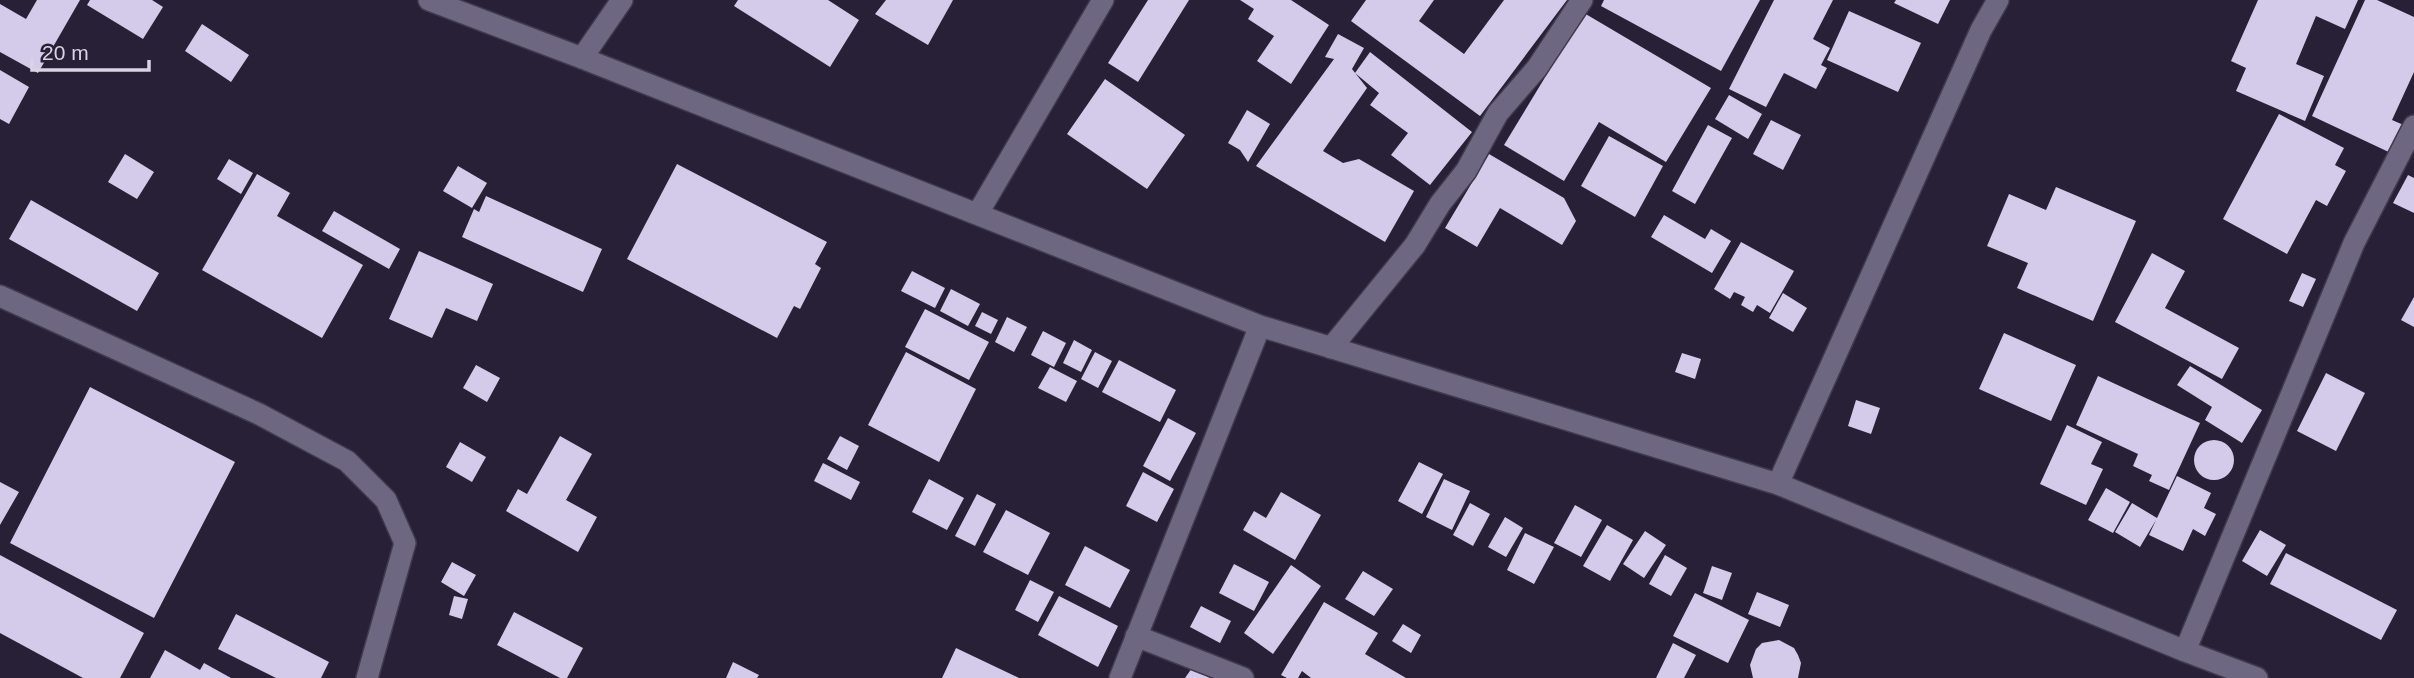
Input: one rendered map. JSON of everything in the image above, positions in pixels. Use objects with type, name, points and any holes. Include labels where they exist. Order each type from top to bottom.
[{"type":"street","points":[[429,0],[1260,326],[1778,484],[2185,651],[2258,678]]},
{"type":"street","points":[[582,58],[622,0]]},
{"type":"street","points":[[978,214],[1103,0]]},
{"type":"street","points":[[1331,348],[1415,245],[1440,204],[1466,171],[1498,113],[1537,68],[1582,0]]},
{"type":"street","points":[[1778,484],[1981,30],[1998,0]]},
{"type":"street","points":[[2185,651],[2354,243],[2414,127]]},
{"type":"street","points":[[0,296],[259,414],[347,461],[386,500],[405,543],[367,678]]},
{"type":"street","points":[[1120,678],[1260,326]]},
{"type":"street","points":[[1136,636],[1243,678]]},
{"type":"building","points":[[37,0],[80,0],[38,73],[0,52],[0,4],[26,19]]},
{"type":"building","points":[[90,0],[152,0],[163,7],[143,39],[87,5]]},
{"type":"building","points":[[738,0],[828,0],[859,20],[830,67],[734,6]]},
{"type":"building","points":[[886,0],[953,0],[928,45],[875,14]]},
{"type":"building","points":[[1148,0],[1189,0],[1138,82],[1108,63]]},
{"type":"building","points":[[1240,0],[1291,0],[1329,25],[1291,84],[1257,61],[1274,36],[1248,19],[1254,9]]},
{"type":"building","points":[[1366,0],[1434,0],[1419,21],[1464,54],[1504,0],[1567,0],[1480,116],[1351,21]]},
{"type":"building","points":[[1604,0],[1760,0],[1721,71],[1601,6]]},
{"type":"building","points":[[1774,0],[1833,0],[1813,39],[1830,48],[1821,65],[1827,68],[1816,89],[1784,73],[1766,107],[1729,89]]},
{"type":"building","points":[[1896,0],[1950,0],[1938,24],[1894,3]]},
{"type":"building","points":[[2258,0],[2358,0],[2345,29],[2316,16],[2296,64],[2324,76],[2305,121],[2236,91],[2246,68],[2231,61]]},
{"type":"building","points":[[2365,0],[2377,0],[2414,17],[2414,72],[2392,120],[2406,126],[2393,154],[2312,116]]},
{"type":"building","points":[[1849,11],[1921,43],[1898,92],[1827,60]]},
{"type":"building","points":[[1584,13],[1711,88],[1666,162],[1599,122],[1564,181],[1504,145]]},
{"type":"building","points":[[202,24],[249,55],[231,82],[185,51]]},
{"type":"building","points":[[1338,34],[1364,48],[1352,69],[1367,88],[1323,151],[1343,163],[1359,159],[1414,191],[1385,242],[1256,166],[1334,59],[1325,57]]},
{"type":"building","points":[[1370,52],[1472,132],[1430,185],[1391,155],[1408,133],[1370,105],[1379,93],[1355,73]]},
{"type":"building","points":[[0,70],[29,87],[9,124],[0,119]]},
{"type":"building","points":[[1105,79],[1185,135],[1147,189],[1067,134]]},
{"type":"building","points":[[1729,95],[1762,114],[1748,139],[1715,119]]},
{"type":"building","points":[[1247,110],[1270,124],[1248,162],[1240,150],[1228,143]]},
{"type":"building","points":[[2279,114],[2344,148],[2335,165],[2346,171],[2327,206],[2316,200],[2287,254],[2223,219]]},
{"type":"building","points":[[1771,120],[1801,135],[1783,170],[1753,154]]},
{"type":"building","points":[[1708,125],[1732,138],[1695,204],[1672,191]]},
{"type":"building","points":[[1609,136],[1663,166],[1635,217],[1581,186]]},
{"type":"building","points":[[125,154],[154,172],[137,199],[108,182]]},
{"type":"building","points":[[1489,154],[1564,198],[1576,221],[1562,245],[1500,208],[1477,247],[1445,228]]},
{"type":"building","points":[[229,159],[253,173],[241,194],[217,179]]},
{"type":"building","points":[[677,164],[827,242],[815,264],[821,268],[800,309],[794,306],[777,338],[627,259]]},
{"type":"building","points":[[458,166],[487,183],[472,208],[443,191]]},
{"type":"building","points":[[257,174],[290,193],[277,216],[363,265],[322,338],[202,270]]},
{"type":"building","points":[[2408,175],[2414,178],[2414,213],[2393,203]]},
{"type":"building","points":[[2056,187],[2136,221],[2093,321],[2017,288],[2028,263],[1987,246],[2009,194],[2046,210]]},
{"type":"building","points":[[486,196],[602,249],[583,292],[462,237],[474,209],[479,212]]},
{"type":"building","points":[[31,200],[159,273],[137,311],[9,239]]},
{"type":"building","points":[[334,211],[400,249],[389,269],[322,231]]},
{"type":"building","points":[[1664,215],[1705,239],[1711,229],[1731,241],[1712,273],[1651,237]]},
{"type":"building","points":[[1741,242],[1794,271],[1770,313],[1757,305],[1753,312],[1741,305],[1745,297],[1734,292],[1730,299],[1714,289]]},
{"type":"building","points":[[419,251],[493,284],[477,321],[446,308],[432,338],[389,319]]},
{"type":"building","points":[[2152,253],[2185,271],[2165,308],[2239,348],[2222,379],[2115,322]]},
{"type":"building","points":[[912,271],[945,288],[935,308],[901,291]]},
{"type":"building","points":[[2302,273],[2316,279],[2303,307],[2289,301]]},
{"type":"building","points":[[951,289],[980,304],[968,326],[940,311]]},
{"type":"building","points":[[1783,293],[1807,308],[1793,332],[1769,318]]},
{"type":"building","points":[[2414,297],[2414,327],[2401,320]]},
{"type":"building","points":[[925,309],[989,342],[969,380],[905,347]]},
{"type":"building","points":[[982,312],[998,320],[991,334],[975,326]]},
{"type":"building","points":[[1007,317],[1027,327],[1014,352],[995,342]]},
{"type":"building","points":[[1043,331],[1066,343],[1054,367],[1031,355]]},
{"type":"building","points":[[2004,333],[2076,365],[2051,421],[1979,389]]},
{"type":"building","points":[[1074,340],[1092,350],[1081,372],[1063,363]]},
{"type":"building","points":[[906,352],[976,389],[939,462],[868,425]]},
{"type":"building","points":[[1095,352],[1112,361],[1098,388],[1081,379]]},
{"type":"building","points":[[1682,353],[1701,359],[1695,379],[1675,372]]},
{"type":"building","points":[[1119,360],[1176,390],[1160,422],[1102,392]]},
{"type":"building","points":[[476,365],[500,378],[487,402],[463,388]]},
{"type":"building","points":[[2190,366],[2262,410],[2242,443],[2205,420],[2212,407],[2177,385]]},
{"type":"building","points":[[1050,367],[1077,381],[1066,402],[1038,388]]},
{"type":"building","points":[[2326,373],[2365,393],[2336,451],[2297,431]]},
{"type":"building","points":[[2098,376],[2200,423],[2169,490],[2149,481],[2152,475],[2133,466],[2138,454],[2076,425]]},
{"type":"building","points":[[90,387],[235,462],[154,618],[10,543]]},
{"type":"building","points":[[1856,400],[1880,408],[1871,434],[1848,426]]},
{"type":"building","points":[[1168,418],[1196,433],[1170,481],[1143,466]]},
{"type":"building","points":[[2067,425],[2102,442],[2091,464],[2103,469],[2086,505],[2040,484]]},
{"type":"building","points":[[560,436],[592,454],[566,500],[597,517],[578,552],[506,511],[518,489],[527,494]]},
{"type":"building","points":[[840,436],[859,446],[847,470],[827,459]]},
{"type":"building","points":[[2214,440],[2222,441],[2228,446],[2233,452],[2233,468],[2228,474],[2222,479],[2214,480],[2206,479],[2200,474],[2195,468],[2194,460],[2195,452],[2200,446],[2206,441]]},
{"type":"building","points":[[460,442],[486,457],[472,482],[446,467]]},
{"type":"building","points":[[1419,462],[1443,474],[1422,514],[1398,501]]},
{"type":"building","points":[[823,463],[860,482],[851,500],[814,481]]},
{"type":"building","points":[[1143,472],[1174,489],[1157,522],[1126,506]]},
{"type":"building","points":[[2177,476],[2211,493],[2204,508],[2216,514],[2205,536],[2193,529],[2183,551],[2149,535],[2156,520],[2140,547],[2115,532],[2132,503],[2157,518]]},
{"type":"building","points":[[929,479],[964,498],[947,530],[912,512]]},
{"type":"building","points":[[1444,479],[1470,491],[1452,530],[1426,517]]},
{"type":"building","points":[[0,482],[19,492],[0,525]]},
{"type":"building","points":[[2106,488],[2130,502],[2113,533],[2088,520]]},
{"type":"building","points":[[1281,492],[1321,515],[1295,560],[1243,530],[1254,511],[1266,518]]},
{"type":"building","points":[[977,494],[996,504],[975,546],[955,536]]},
{"type":"building","points":[[1470,503],[1490,514],[1473,546],[1453,535]]},
{"type":"building","points":[[1575,505],[1602,520],[1581,557],[1554,543]]},
{"type":"building","points":[[1006,510],[1050,533],[1028,575],[983,552]]},
{"type":"building","points":[[1505,517],[1523,528],[1506,557],[1488,547]]},
{"type":"building","points":[[1607,525],[1633,540],[1610,581],[1583,566]]},
{"type":"building","points":[[2260,530],[2286,545],[2267,576],[2242,561]]},
{"type":"building","points":[[1645,531],[1666,545],[1644,578],[1623,564]]},
{"type":"building","points":[[1525,533],[1554,547],[1534,584],[1507,570]]},
{"type":"building","points":[[1085,546],[1130,570],[1110,608],[1065,585]]},
{"type":"building","points":[[2286,553],[2397,610],[2381,640],[2270,584]]},
{"type":"building","points":[[0,555],[144,633],[120,678],[83,678],[0,633]]},
{"type":"building","points":[[1665,555],[1687,568],[1671,596],[1649,584]]},
{"type":"building","points":[[452,562],[476,575],[464,596],[441,582]]},
{"type":"building","points":[[1234,564],[1269,582],[1254,611],[1219,593]]},
{"type":"building","points":[[1291,565],[1321,586],[1273,654],[1244,633]]},
{"type":"building","points":[[1712,566],[1732,573],[1722,600],[1703,593]]},
{"type":"building","points":[[1363,571],[1393,589],[1374,616],[1345,599]]},
{"type":"building","points":[[1030,580],[1054,592],[1038,622],[1015,610]]},
{"type":"building","points":[[1757,592],[1789,605],[1780,627],[1748,614]]},
{"type":"building","points":[[1695,593],[1749,620],[1728,663],[1673,636]]},
{"type":"building","points":[[454,596],[468,599],[462,619],[449,615]]},
{"type":"building","points":[[1059,596],[1118,626],[1098,667],[1038,635]]},
{"type":"building","points":[[1324,602],[1378,633],[1365,654],[1406,678],[1311,678],[1302,671],[1298,678],[1281,675]]},
{"type":"building","points":[[1201,606],[1231,621],[1220,643],[1190,627]]},
{"type":"building","points":[[514,612],[583,648],[567,678],[560,678],[497,645]]},
{"type":"building","points":[[236,614],[329,662],[321,678],[276,678],[218,649]]},
{"type":"building","points":[[1403,624],[1421,635],[1411,653],[1392,641]]},
{"type":"building","points":[[1779,640],[1794,648],[1798,655],[1801,663],[1798,678],[1753,678],[1750,665],[1756,649],[1762,643]]},
{"type":"building","points":[[1673,643],[1696,655],[1684,678],[1656,678]]},
{"type":"building","points":[[956,648],[1019,678],[942,678]]},
{"type":"building","points":[[165,650],[200,670],[204,663],[231,678],[150,678]]},
{"type":"building","points":[[733,662],[759,675],[757,678],[726,678]]},
{"type":"building","points":[[1192,668],[1210,678],[1185,678]]}]
